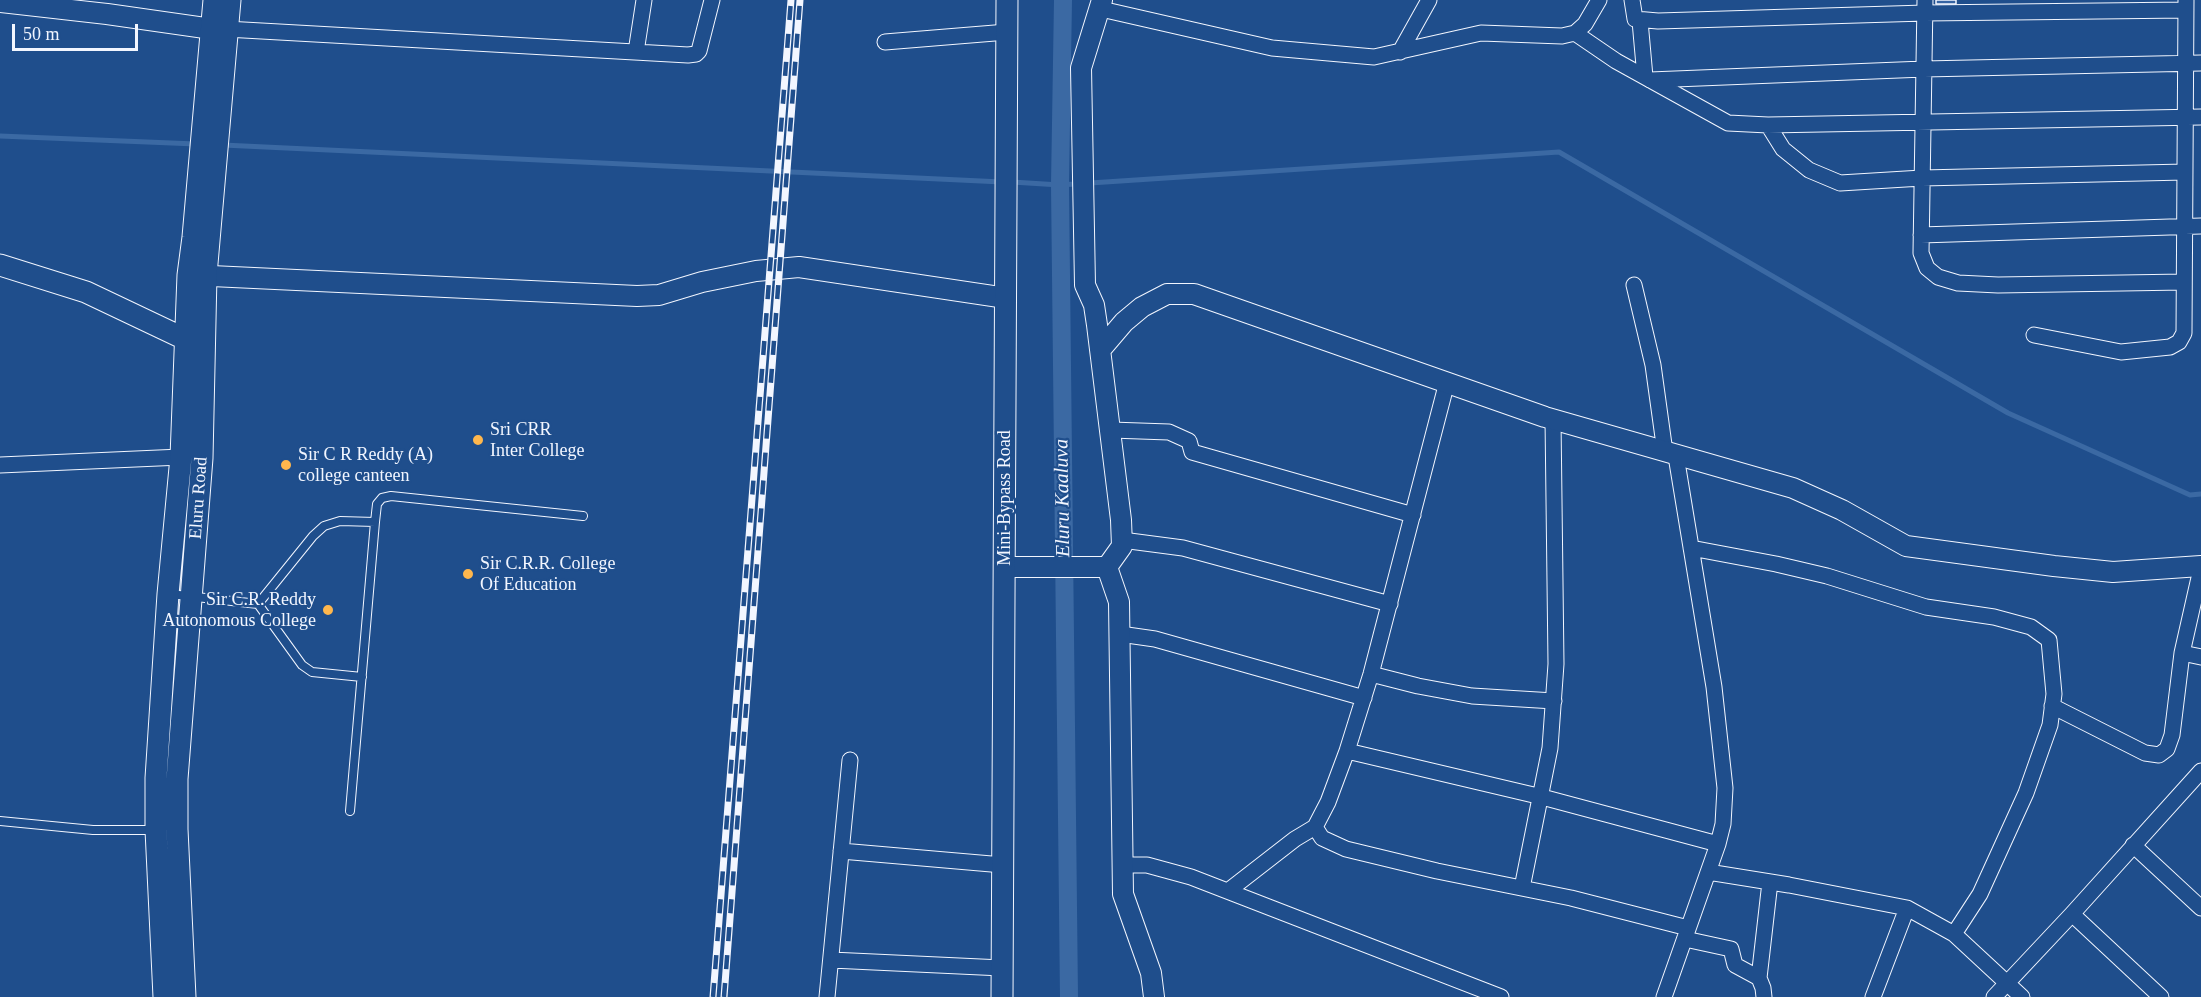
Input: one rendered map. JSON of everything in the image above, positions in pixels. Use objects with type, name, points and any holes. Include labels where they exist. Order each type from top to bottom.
[{"type":"main road","name":"Eluru Road","points":[[214,0],[219,38]]},
{"type":"main road","name":"Eluru Road","points":[[164,997],[156,830],[156,778],[168,594],[181,457],[185,339],[197,275],[219,38],[230,0]]},
{"type":"main road","name":"Mini-Bypass Road","points":[[1002,997],[1007,0]]},
{"type":"main road","points":[[0,265],[86,292],[185,339]]},
{"type":"main road","name":"Eluru Road","points":[[185,997],[177,829],[177,779],[202,458],[197,275]]},
{"type":"street","points":[[636,52],[644,0]]},
{"type":"street","points":[[0,2],[106,14],[219,38],[696,54],[702,42],[712,0]]},
{"type":"street","points":[[1400,52],[1429,0]]},
{"type":"street","points":[[1107,567],[1122,546],[1122,540],[1101,349],[1094,305],[1085,285],[1081,68],[1102,4],[1272,48],[1374,57],[1481,33],[1562,36],[1575,33],[1585,24],[1599,0]]},
{"type":"street","points":[[1632,0],[1635,19],[1640,21],[1925,7],[2186,5],[2193,63],[2193,117],[2185,172],[2184,333],[2179,342],[2170,347],[2121,352],[2034,335]]},
{"type":"street","points":[[1925,7],[1921,253],[1927,268],[1938,277],[1958,283],[1998,285],[2184,282]]},
{"type":"street","points":[[1640,21],[1647,78]]},
{"type":"street","points":[[885,42],[1007,32]]},
{"type":"street","points":[[1575,33],[1616,61],[1728,123],[1768,125],[2193,117]]},
{"type":"street","points":[[1647,78],[2193,63]]},
{"type":"street","points":[[1768,125],[1783,149],[1809,170],[1839,183],[1922,178],[2185,172]]},
{"type":"street","points":[[1921,235],[2201,226]]},
{"type":"street","points":[[197,275],[637,296],[658,295],[702,282],[756,271],[799,267],[1006,294]]},
{"type":"street","points":[[1634,285],[1691,548],[1714,687],[1725,788],[1723,824],[1718,844],[1664,997]]},
{"type":"street","points":[[1101,349],[1124,322],[1142,308],[1167,294],[1194,294],[1553,419],[1793,488],[1842,510],[1906,546],[2113,572],[2201,568],[2182,653],[2172,735],[2167,749],[2159,755],[2145,753],[2052,706]]},
{"type":"street","points":[[1228,891],[1295,839],[1315,827],[1328,802],[1371,674],[1448,382]]},
{"type":"street","points":[[1522,888],[1551,748],[1556,664],[1553,419]]},
{"type":"street","points":[[1111,430],[1169,432],[1189,441],[1192,452],[1413,515]]},
{"type":"street","points":[[0,465],[181,457]]},
{"type":"street","points":[[1122,540],[1182,548],[1390,604]]},
{"type":"street","points":[[1691,548],[1817,574],[1926,607],[1994,616],[2031,627],[2049,640],[2053,685],[2050,725],[2026,793],[1980,894],[1954,934]]},
{"type":"street","points":[[1004,567],[1107,567]]},
{"type":"street","points":[[1107,567],[1119,602],[1123,894],[1151,973],[1154,997]]},
{"type":"street","points":[[1120,634],[1155,639],[1364,698]]},
{"type":"street","points":[[2182,653],[2201,657]]},
{"type":"street","points":[[1371,674],[1472,696],[1554,700]]},
{"type":"street","points":[[1347,751],[1542,797],[1718,844]]},
{"type":"street","points":[[827,997],[850,760]]},
{"type":"street","points":[[1994,997],[2201,771]]},
{"type":"street","points":[[1315,827],[1322,838],[1346,849],[1522,888],[1687,933],[1731,949],[1735,965],[1759,978]]},
{"type":"street","points":[[2133,845],[2201,908]]},
{"type":"street","points":[[841,851],[1003,865]]},
{"type":"street","points":[[1123,865],[1147,864],[1191,877],[1501,997]]},
{"type":"street","points":[[1708,872],[1907,908],[1954,934],[2022,997]]},
{"type":"street","points":[[1764,997],[1759,978],[1770,882]]},
{"type":"street","points":[[1873,997],[1907,908]]},
{"type":"street","points":[[2072,914],[2161,997]]},
{"type":"street","points":[[831,960],[1002,968]]},
{"type":"lane","points":[[350,811],[377,504],[382,498],[391,496],[583,516]]},
{"type":"lane","points":[[258,604],[312,537],[324,526],[340,521],[375,522]]},
{"type":"lane","points":[[168,594],[258,604],[302,665],[312,672],[362,677]]},
{"type":"lane","points":[[0,821],[93,830],[177,829]]},
{"type":"building","points":[[1936,0],[1956,0],[1956,4],[1936,4]]},
{"type":"waterway","name":"Eluru Kaaluva","points":[[1063,0],[1060,185],[1069,997]]},
{"type":"waterway","points":[[0,136],[196,144]]},
{"type":"waterway","points":[[223,145],[1002,182]]},
{"type":"waterway","points":[[1012,182],[1060,185],[1559,152],[2008,413],[2190,495],[2201,494]]},
{"type":"railway","points":[[713,997],[791,0]]},
{"type":"railway","points":[[724,997],[800,0]]},
{"type":"place","name":"Sri CRR Inter College","points":[[478,440]]},
{"type":"place","name":"Sir C R Reddy (A) college canteen","points":[[286,465]]},
{"type":"place","name":"Sir C.R.R. College Of Education","points":[[468,574]]},
{"type":"place","name":"Sir C.R. Reddy Autonomous College","points":[[328,610]]}]
